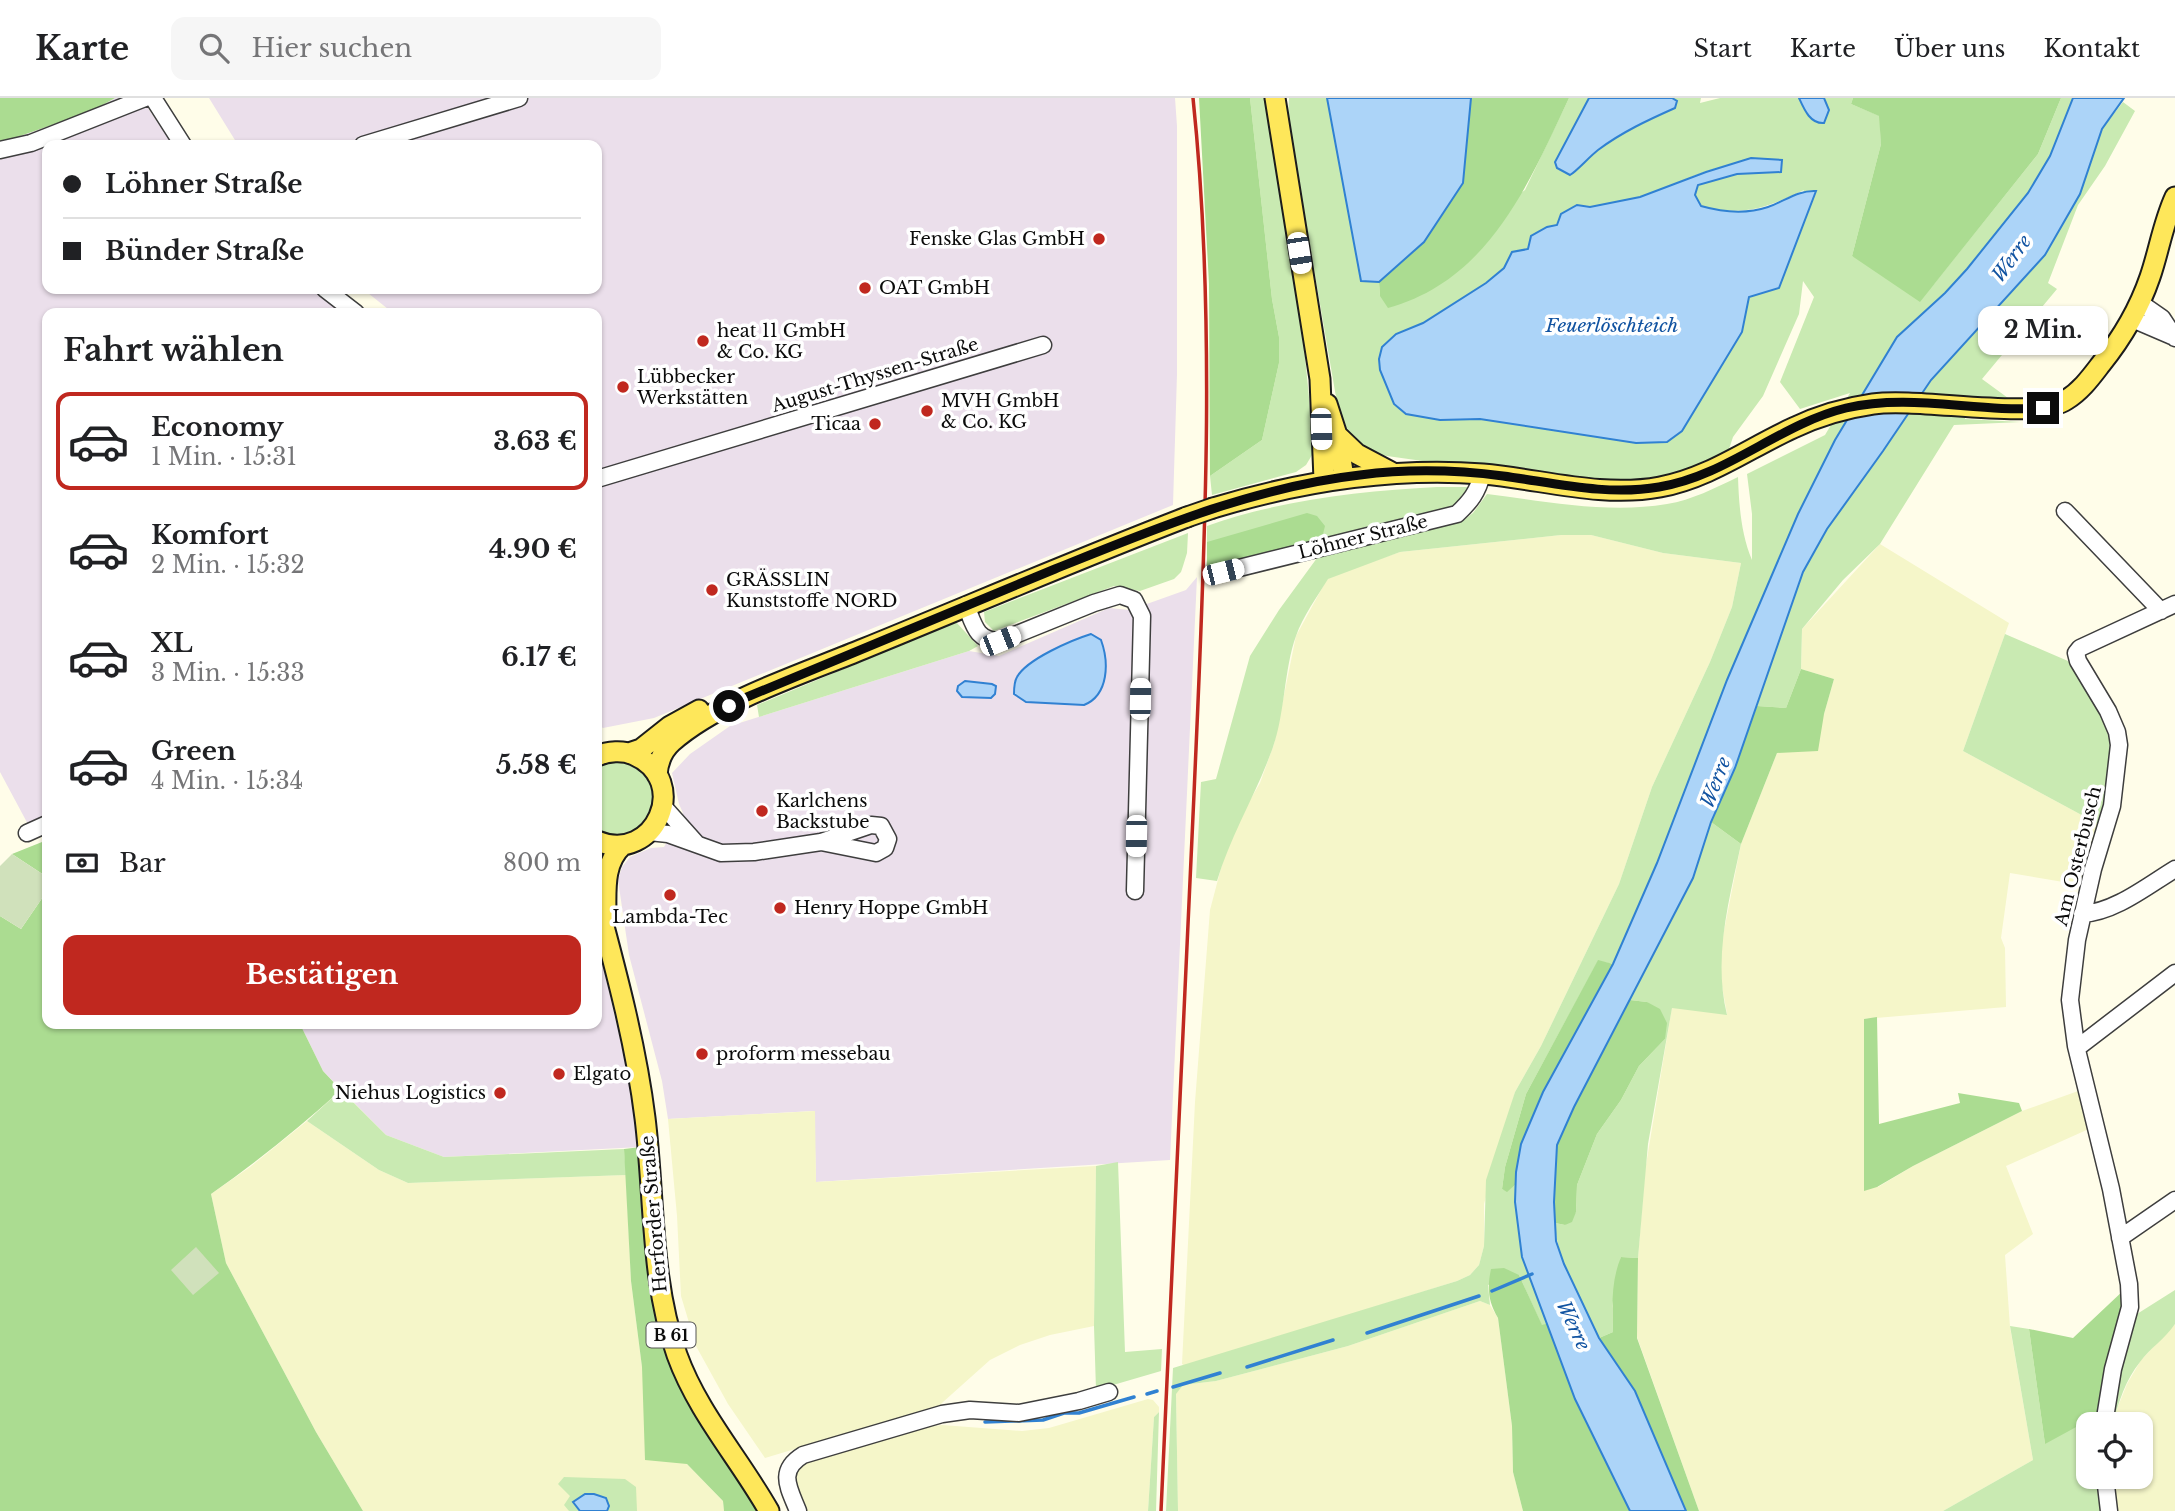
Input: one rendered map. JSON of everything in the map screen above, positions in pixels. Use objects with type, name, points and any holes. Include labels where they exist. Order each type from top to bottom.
[{"type":"main road","points":[[1275,98],[1334,478]]},
{"type":"main road","points":[[657,775],[662,754],[672,742],[710,716],[747,697],[966,605],[1188,517],[1258,494],[1334,478],[1392,472],[1482,474],[1625,491],[1661,487],[1694,478],[1815,418],[1846,408],[1894,402],[2029,409],[2055,406],[2085,385],[2120,339],[2136,311],[2175,197]]},
{"type":"main road","points":[[1320,379],[1338,435],[1334,478]]},
{"type":"main road","points":[[1338,435],[1357,454],[1392,472]]},
{"type":"main road","points":[[629,753],[641,749],[670,726],[704,708],[747,697]]},
{"type":"main road","points":[[602,755],[629,753],[645,761],[661,784],[663,806],[649,832],[637,841],[623,845],[602,842]]},
{"type":"main road","name":"Herforder Straße","points":[[606,935],[607,872],[612,855],[623,845]]},
{"type":"main road","name":"Herforder Straße","points":[[602,919],[632,1047],[645,1118],[656,1259],[665,1313],[681,1365],[702,1408],[769,1511]]},
{"type":"street","points":[[0,150],[31,143],[145,98]]},
{"type":"street","points":[[153,98],[180,140]]},
{"type":"street","points":[[380,140],[519,98]]},
{"type":"street","points":[[331,294],[349,308]]},
{"type":"street","points":[[2136,311],[2162,318],[2175,337]]},
{"type":"street","name":"August-Thyssen-Straße","points":[[602,477],[1043,345]]},
{"type":"street","name":"Löhner Straße","points":[[1223,572],[1457,514],[1471,502],[1480,486],[1482,474]]},
{"type":"street","name":"Am Osterbusch","points":[[2065,511],[2168,608],[2080,648],[2076,653],[2078,661],[2108,710],[2117,732],[2119,746],[2112,806],[2082,914],[2070,1000],[2076,1046],[2111,1189],[2129,1284],[2130,1307],[2113,1369],[2106,1412]]},
{"type":"street","points":[[966,605],[980,636],[988,641],[1000,641],[1120,595],[1134,600],[1142,616],[1135,891]]},
{"type":"street","points":[[663,806],[699,846]]},
{"type":"street","points":[[27,833],[42,826]]},
{"type":"street","points":[[649,832],[667,834],[721,853],[754,852],[821,842]]},
{"type":"street","points":[[2082,914],[2096,913],[2119,902],[2175,869]]},
{"type":"street","points":[[2076,1046],[2081,1045],[2175,973]]},
{"type":"street","points":[[2120,1238],[2175,1200]]},
{"type":"street","points":[[798,1511],[788,1485],[787,1472],[792,1462],[803,1455],[942,1414],[970,1410],[1019,1413],[1109,1392]]},
{"type":"street","points":[[2106,1489],[2109,1511]]},
{"type":"shaded area","points":[[115,98],[141,98],[170,140],[42,140],[42,294],[321,294],[339,308],[42,308],[42,822],[30,828],[0,772],[0,143],[92,111]]},
{"type":"shaded area","points":[[209,98],[1175,98],[1177,374],[1173,505],[654,718],[603,728],[602,308],[387,308],[369,294],[602,294],[602,140],[235,140]]},
{"type":"shaded area","points":[[1197,577],[1170,1160],[816,1182],[814,1111],[668,1119],[662,1081],[629,955],[618,880],[622,867],[630,857],[651,848],[664,847],[683,813],[672,773],[690,754],[730,726],[969,651],[999,656],[1109,608],[1130,610],[1186,590]]},
{"type":"shaded area","points":[[602,962],[635,1104],[641,1147],[444,1157],[386,1135],[323,1071],[302,1029],[602,1029]]},
{"type":"green space","points":[[0,98],[115,98],[92,111],[0,143]]},
{"type":"green space","points":[[1199,98],[1250,98],[1272,299],[1279,337],[1279,363],[1262,440],[1210,476],[1209,284]]},
{"type":"green space","points":[[1250,98],[1265,98],[1301,316],[1312,428],[1312,455],[1306,465],[1296,472],[1212,495],[1210,476],[1262,440],[1279,363],[1279,337],[1272,299]]},
{"type":"green space","points":[[1289,98],[1327,98],[1361,280],[1379,282],[1380,296],[1525,190],[1569,98],[1589,98],[1555,162],[1574,173],[1607,142],[1675,108],[1677,101],[1672,98],[1701,98],[1700,103],[1720,98],[1799,98],[1805,110],[1829,110],[1824,98],[1853,98],[1851,104],[1880,116],[1881,144],[1852,256],[1934,284],[2038,154],[2061,98],[2073,98],[2050,156],[2028,193],[1967,269],[1897,337],[1835,440],[1798,514],[1727,680],[1657,863],[1613,964],[1598,961],[1526,1094],[1505,1167],[1502,1189],[1507,1191],[1515,1185],[1522,1257],[1549,1323],[1542,1326],[1519,1275],[1488,1285],[1490,1305],[1480,1301],[1348,1346],[1216,1381],[1183,1385],[1176,1394],[1178,1511],[1166,1511],[1173,1368],[1457,1281],[1470,1275],[1479,1265],[1484,1246],[1486,1180],[1515,1092],[1541,1046],[1619,884],[1652,787],[1710,662],[1732,607],[1741,563],[1663,553],[1591,535],[1561,535],[1400,552],[1328,579],[1296,636],[1273,747],[1217,881],[1196,878],[1201,782],[1216,779],[1250,656],[1317,558],[1465,519],[1487,494],[1599,507],[1644,507],[1685,500],[1738,477],[1743,530],[1752,560],[1752,514],[1747,474],[1825,435],[1850,393],[1800,409],[1780,382],[1814,297],[1803,281],[1799,314],[1763,396],[1733,437],[1727,455],[1684,473],[1642,482],[1606,482],[1373,454],[1346,431],[1336,397],[1288,118]],"holes":[[[1751,158],[1781,171],[1737,174],[1698,185],[1695,195],[1701,206],[1729,211],[1766,206],[1804,190],[1749,297],[1742,332],[1682,431],[1667,442],[1636,443],[1480,419],[1440,420],[1406,414],[1396,334],[1423,323],[1486,283],[1528,249],[1547,227],[1557,225],[1577,205],[1593,206],[1626,201]]]},
{"type":"green space","points":[[1471,98],[1569,98],[1520,195],[1479,252],[1453,276],[1423,295],[1388,308],[1380,296],[1379,282],[1424,242],[1463,183]]},
{"type":"green space","points":[[1853,98],[2061,98],[2038,154],[1920,302],[1852,256],[1881,144],[1879,116],[1851,104]]},
{"type":"green space","points":[[2123,102],[2135,111],[2105,166],[2078,205],[2048,283],[2057,289],[1982,379],[2008,398],[1966,396],[1965,419],[2021,422],[1954,425],[1880,544],[1843,580],[1802,629],[1801,669],[1786,708],[1757,706],[1803,572],[1827,529],[1931,380],[2045,255],[2094,153],[2102,129]]},
{"type":"green space","points":[[1470,487],[1462,504],[1444,512],[1321,542],[1207,542],[1207,526],[1292,503],[1350,494]]},
{"type":"green space","points":[[1307,513],[1317,516],[1325,526],[1321,542],[1207,569],[1207,542]]},
{"type":"green space","points":[[1188,533],[1187,553],[1181,572],[1174,579],[1140,591],[1114,586],[994,631],[985,622],[984,612]]},
{"type":"green space","points":[[1561,535],[1591,535],[1663,553],[1741,563],[1732,607],[1710,662],[1652,787],[1619,884],[1541,1046],[1515,1092],[1484,1204],[1484,1246],[1479,1265],[1470,1275],[1457,1281],[1185,1366],[1182,1364],[1195,1102],[1210,910],[1225,853],[1243,812],[1260,783],[1274,744],[1296,636],[1327,579],[1351,569],[1400,552]]},
{"type":"green space","points":[[1880,544],[2009,623],[1963,751],[2102,826],[2081,885],[2010,873],[2001,938],[2005,948],[2006,1007],[1864,1019],[1878,1187],[1913,1166],[2022,1111],[2081,1090],[2091,1128],[2006,1166],[2033,1234],[2005,1255],[2010,1327],[2033,1460],[1943,1511],[1699,1511],[1637,1337],[1638,1258],[1645,1171],[1672,1007],[1727,1014],[1720,975],[1721,946],[1741,844],[1777,753],[1824,714],[1834,679],[1801,669],[1802,629]]},
{"type":"green space","points":[[956,622],[978,646],[759,717],[757,705]]},
{"type":"green space","points":[[2005,634],[2068,661],[2090,688],[2115,737],[2102,826],[1963,751]]},
{"type":"green space","points":[[1801,669],[1834,679],[1824,714],[1818,751],[1777,753],[1741,844],[1711,822],[1735,768],[1757,706],[1786,708]]},
{"type":"green space","points":[[607,759],[634,762],[653,783],[655,802],[652,812],[640,827],[622,836],[611,837],[602,834],[602,761]]},
{"type":"green space","points":[[1711,822],[1741,844],[1722,950],[1723,993],[1727,1015],[1672,1008],[1648,1144],[1638,1258],[1621,1257],[1612,1306],[1613,1332],[1599,1338],[1565,1268],[1555,1223],[1565,1225],[1576,1212],[1577,1185],[1597,1134],[1621,1100],[1639,1066],[1665,1039],[1647,1002],[1630,1000],[1693,879]]},
{"type":"green space","points":[[42,842],[42,874],[12,854]]},
{"type":"green space","points":[[12,854],[42,874],[42,898],[21,929],[0,916],[0,866]]},
{"type":"green space","points":[[42,898],[42,1029],[302,1029],[323,1071],[341,1090],[278,1144],[211,1194],[226,1263],[316,1432],[363,1511],[0,1511],[0,916],[21,929]]},
{"type":"green space","points":[[1598,960],[1613,964],[1543,1092],[1516,1172],[1515,1185],[1507,1192],[1502,1189],[1505,1167],[1526,1094]]},
{"type":"green space","points":[[1630,1000],[1647,1002],[1660,1009],[1667,1023],[1665,1039],[1639,1066],[1621,1100],[1597,1134],[1577,1185],[1576,1212],[1572,1222],[1565,1225],[1555,1223],[1554,1174],[1557,1145]]},
{"type":"green space","points":[[1877,1017],[1879,1124],[1960,1103],[1958,1093],[2019,1103],[2022,1111],[1877,1187],[1864,1191],[1864,1019]]},
{"type":"green space","points":[[341,1090],[386,1135],[444,1157],[624,1149],[626,1175],[408,1183],[379,1170],[307,1121]]},
{"type":"green space","points":[[815,1111],[816,1182],[1096,1166],[1094,1326],[1050,1335],[1020,1345],[990,1360],[933,1411],[888,1421],[765,1458],[728,1404],[696,1346],[681,1296],[668,1119]]},
{"type":"green space","points":[[307,1121],[379,1170],[408,1183],[626,1175],[631,1281],[642,1367],[687,1464],[723,1501],[724,1511],[363,1511],[316,1432],[226,1263],[211,1194],[250,1167]]},
{"type":"green space","points":[[641,1147],[648,1284],[674,1371],[757,1511],[724,1511],[723,1501],[687,1464],[645,1460],[642,1367],[631,1281],[624,1149]]},
{"type":"green space","points":[[1118,1162],[1125,1352],[1162,1349],[1161,1371],[1096,1390],[1096,1166]]},
{"type":"green space","points":[[196,1247],[219,1273],[193,1295],[171,1270]]},
{"type":"green space","points":[[1621,1257],[1638,1258],[1637,1338],[1699,1511],[1686,1511],[1635,1391],[1599,1338],[1613,1332],[1614,1284]]},
{"type":"green space","points":[[1504,1268],[1519,1275],[1542,1325],[1549,1323],[1575,1399],[1630,1511],[1523,1511],[1513,1472],[1512,1426],[1498,1318],[1489,1294],[1491,1269]]},
{"type":"green space","points":[[2125,1289],[2137,1314],[2175,1290],[2175,1324],[2135,1369],[2116,1412],[2076,1412],[2076,1489],[2111,1489],[2114,1511],[1943,1511],[2033,1460],[2010,1326],[2029,1329],[2045,1444]]},
{"type":"green space","points":[[2125,1289],[2125,1305],[2100,1412],[2076,1412],[2076,1427],[2045,1444],[2029,1329],[2073,1338]]},
{"type":"green space","points":[[1480,1301],[1490,1305],[1498,1318],[1512,1426],[1513,1472],[1523,1511],[1178,1511],[1176,1393],[1183,1385],[1216,1381],[1348,1346]]},
{"type":"green space","points":[[2175,1324],[2175,1511],[2114,1511],[2111,1489],[2153,1489],[2153,1412],[2116,1412],[2127,1384],[2141,1360]]},
{"type":"green space","points":[[1148,1399],[1153,1400],[1159,1407],[1159,1412],[1154,1417],[1148,1511],[803,1511],[793,1486],[796,1468],[803,1462],[927,1427],[942,1425],[1022,1431],[1049,1428]]},
{"type":"green space","points":[[1159,1412],[1156,1511],[1148,1511],[1154,1417]]},
{"type":"green space","points":[[564,1477],[625,1479],[636,1487],[637,1511],[569,1511],[564,1505],[570,1496],[558,1484]]},
{"type":"water","points":[[1327,98],[1471,98],[1463,183],[1424,242],[1379,282],[1361,281]]},
{"type":"water","points":[[1589,98],[1672,98],[1677,101],[1675,108],[1607,144],[1570,175],[1557,168],[1555,162]]},
{"type":"water","points":[[1799,98],[1824,98],[1829,110],[1824,123],[1811,118]]},
{"type":"water","name":"Werre","points":[[2073,98],[2124,98],[2102,129],[2080,194],[2045,255],[1931,380],[1827,529],[1803,572],[1735,768],[1711,822],[1693,878],[1557,1145],[1554,1202],[1556,1241],[1564,1264],[1599,1338],[1635,1391],[1686,1511],[1630,1511],[1575,1399],[1522,1257],[1515,1202],[1521,1144],[1543,1092],[1613,964],[1657,863],[1727,680],[1798,514],[1835,440],[1897,337],[1967,269],[2028,193],[2050,156]]},
{"type":"water","name":"Feuerlöschteich","points":[[1751,158],[1782,160],[1781,172],[1737,174],[1698,185],[1695,195],[1701,206],[1726,211],[1752,211],[1803,192],[1816,191],[1779,288],[1749,297],[1742,332],[1682,431],[1667,442],[1636,443],[1480,419],[1440,420],[1406,414],[1394,404],[1380,370],[1382,347],[1396,334],[1423,323],[1486,283],[1504,268],[1512,252],[1528,249],[1531,236],[1557,225],[1561,214],[1577,205],[1590,207],[1640,197]]},
{"type":"water","points":[[1091,634],[1101,640],[1106,668],[1102,686],[1092,700],[1084,705],[1026,702],[1014,694],[1017,677],[1022,670],[1062,645]]},
{"type":"water","points":[[965,681],[992,684],[996,686],[995,694],[991,698],[962,697],[957,691],[958,686]]},
{"type":"water","points":[[585,1494],[606,1498],[609,1506],[607,1511],[580,1511],[573,1502]]},
{"type":"waterway","points":[[1492,1291],[1532,1274]]},
{"type":"waterway","points":[[1367,1333],[1479,1296]]},
{"type":"waterway","points":[[1247,1367],[1333,1340]]},
{"type":"waterway","points":[[1173,1387],[1220,1373]]},
{"type":"waterway","points":[[1147,1394],[1157,1391]]},
{"type":"waterway","points":[[985,1422],[1043,1420],[1134,1397]]},
{"type":"railway","points":[[1161,1511],[1194,794],[1206,446],[1205,271],[1193,98]]},
{"type":"place","name":"Fenske Glas GmbH","points":[[1099,239]]},
{"type":"place","name":"OAT GmbH","points":[[865,288]]},
{"type":"place","name":"heat 11 GmbH & Co. KG","points":[[703,341]]},
{"type":"place","name":"Lübbecker Werkstätten","points":[[623,387]]},
{"type":"place","name":"MVH GmbH & Co. KG","points":[[927,411]]},
{"type":"place","name":"Ticaa","points":[[875,424]]},
{"type":"place","name":"GRÄSSLIN Kunststoffe NORD","points":[[712,590]]},
{"type":"place","name":"Karlchens Backstube","points":[[762,811]]},
{"type":"place","name":"Lambda-Tec","points":[[670,895]]},
{"type":"place","name":"Henry Hoppe GmbH","points":[[780,908]]},
{"type":"place","name":"proform messebau","points":[[702,1054]]},
{"type":"place","name":"Elgato","points":[[559,1074]]},
{"type":"place","name":"Niehus Logistics","points":[[500,1093]]},
{"type":"route","points":[[729,706],[1113,545],[1213,508],[1296,485],[1364,474],[1440,472],[1503,476],[1625,491],[1661,487],[1694,478],[1738,458],[1790,429],[1846,408],[1894,402],[2043,408]]}]
